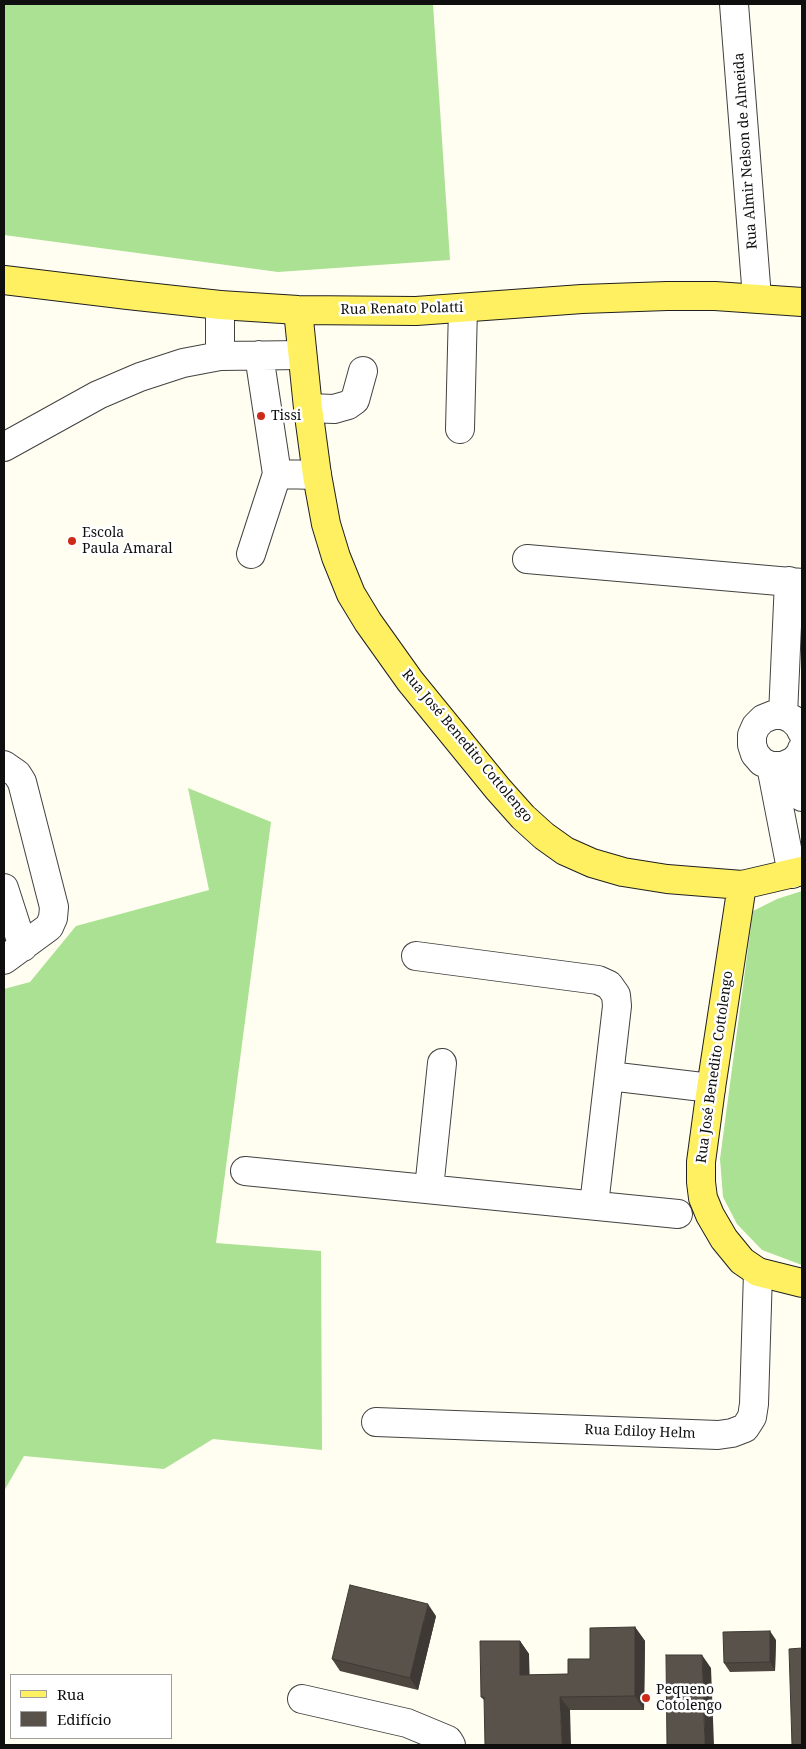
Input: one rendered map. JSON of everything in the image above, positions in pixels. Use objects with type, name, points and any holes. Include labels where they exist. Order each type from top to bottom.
[{"type":"main road","name":"Rua Renato Polatti","points":[[4,280],[220,304],[298,310],[416,311],[626,297],[696,296],[802,302]]},
{"type":"main road","name":"Rua José Benedito Cottolengo","points":[[298,310],[317,475],[326,524],[333,549],[351,594],[368,622],[410,681],[523,817],[544,836],[565,850],[592,863],[623,872],[667,879],[742,885],[701,1162],[703,1198],[710,1215],[724,1239],[742,1260],[758,1272],[802,1283]]},
{"type":"main road","points":[[742,885],[797,872]]},
{"type":"street","name":"Rua Almir Nelson de Almeida","points":[[734,4],[757,298]]},
{"type":"street","points":[[220,304],[220,356]]},
{"type":"street","points":[[460,430],[464,308]]},
{"type":"street","points":[[251,554],[277,474],[259,355]]},
{"type":"street","points":[[4,447],[89,400],[140,377],[183,363],[220,356],[302,355]]},
{"type":"street","points":[[308,408],[334,409],[355,400],[363,371]]},
{"type":"street","points":[[277,474],[317,475]]},
{"type":"street","points":[[527,559],[796,582],[792,724],[773,715],[763,719],[756,726],[752,735],[752,745],[755,754],[762,762],[789,759]]},
{"type":"street","points":[[789,759],[802,797]]},
{"type":"street","points":[[789,759],[797,872]]},
{"type":"street","points":[[4,765],[17,774],[22,782],[54,908],[53,918],[49,927],[14,954],[4,888]]},
{"type":"street","points":[[416,956],[598,980],[608,985],[616,995],[617,1006],[594,1205]]},
{"type":"street","points":[[429,1189],[442,1063]]},
{"type":"street","points":[[609,1076],[711,1088]]},
{"type":"street","points":[[245,1171],[678,1214]]},
{"type":"street","name":"Rua Ediloy Helm","points":[[376,1422],[708,1435],[732,1433],[745,1428],[752,1418],[754,1404],[758,1272]]},
{"type":"street","points":[[302,1699],[407,1723],[448,1740],[451,1745]]},
{"type":"green space","points":[[4,4],[433,4],[450,260],[278,272],[4,235]]},
{"type":"green space","points":[[188,788],[271,822],[216,1243],[321,1251],[322,1450],[213,1439],[164,1469],[24,1456],[4,1491],[4,989],[30,982],[76,926],[209,890]]},
{"type":"green space","points":[[802,891],[802,1265],[762,1250],[737,1224],[723,1197],[720,1159],[753,911],[777,899]]},
{"type":"building","points":[[350,1585],[428,1604],[410,1678],[332,1659]]},
{"type":"building","points":[[635,1627],[635,1696],[560,1697],[562,1745],[485,1745],[484,1697],[481,1697],[480,1641],[520,1641],[520,1675],[568,1674],[568,1659],[590,1659],[590,1628]]},
{"type":"building","points":[[770,1631],[770,1662],[724,1663],[723,1632]]},
{"type":"building","points":[[802,1648],[802,1745],[792,1745],[789,1649]]},
{"type":"building","points":[[666,1655],[702,1655],[705,1745],[667,1745]]},
{"type":"place","name":"Tissi","points":[[261,416]]},
{"type":"place","name":"Escola Paula Amaral","points":[[72,541]]},
{"type":"place","name":"Pequeno Cotolengo","points":[[646,1698]]}]
